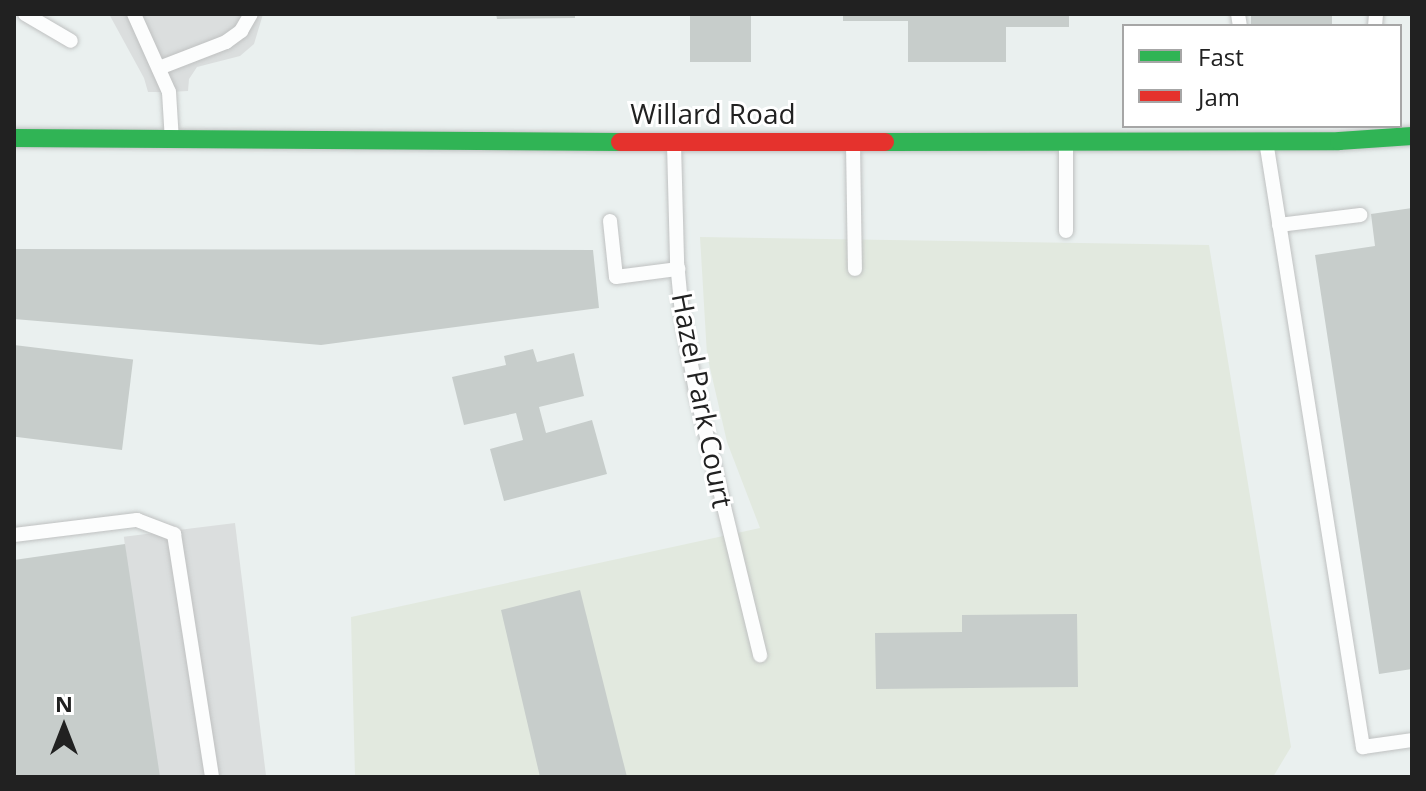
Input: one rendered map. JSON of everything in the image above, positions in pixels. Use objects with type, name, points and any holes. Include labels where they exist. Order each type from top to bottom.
[{"type":"street","name":"Willard Road","points":[[14,138],[1066,142],[1367,132],[1412,136]]},
{"type":"lane","points":[[25,14],[71,41]]},
{"type":"lane","points":[[134,14],[169,92],[172,141]]},
{"type":"lane","points":[[159,68],[226,42],[241,31],[251,14]]},
{"type":"lane","points":[[1253,136],[1279,225],[1363,747],[1412,740]]},
{"type":"lane","name":"Hazel Park Court","points":[[674,141],[678,269],[696,392],[760,655]]},
{"type":"lane","points":[[853,141],[855,269]]},
{"type":"lane","points":[[1066,142],[1066,231]]},
{"type":"lane","points":[[1279,225],[1360,215]]},
{"type":"lane","points":[[610,221],[616,277],[678,269]]},
{"type":"lane","points":[[14,535],[137,520],[174,534],[212,777]]},
{"type":"shaded area","points":[[109,14],[263,14],[254,44],[240,56],[197,67],[189,79],[188,91],[148,92],[144,78]]},
{"type":"shaded area","points":[[700,237],[1209,245],[1291,747],[1273,777],[355,777],[351,617],[760,528],[727,442],[707,355]]},
{"type":"shaded area","points":[[235,523],[266,777],[153,777],[124,537]]},
{"type":"building","points":[[496,14],[575,14],[575,18],[497,19]]},
{"type":"building","points":[[690,14],[751,14],[751,62],[690,62]]},
{"type":"building","points":[[843,14],[1069,14],[1069,27],[1006,27],[1006,62],[908,62],[908,21],[843,21]]},
{"type":"building","points":[[1251,14],[1332,14],[1332,24],[1251,24]]},
{"type":"building","points":[[1412,208],[1412,669],[1379,674],[1315,255],[1375,246],[1371,214]]},
{"type":"building","points":[[14,249],[593,250],[599,308],[321,345],[14,319]]},
{"type":"building","points":[[14,345],[133,360],[122,450],[14,437]]},
{"type":"building","points":[[533,349],[537,362],[574,353],[584,396],[539,407],[546,433],[592,420],[607,474],[504,501],[490,449],[523,440],[516,413],[464,425],[452,377],[506,365],[504,356]]},
{"type":"building","points":[[125,544],[160,777],[14,777],[14,560]]},
{"type":"building","points":[[580,590],[627,777],[540,777],[501,610]]},
{"type":"building","points":[[1077,614],[1078,687],[876,689],[875,633],[962,632],[962,615]]},
{"type":"traffic: fast","points":[[885,142],[1339,141],[1412,136]]},
{"type":"traffic: fast","points":[[14,138],[620,142]]},
{"type":"traffic: jam","points":[[620,142],[885,142]]}]
